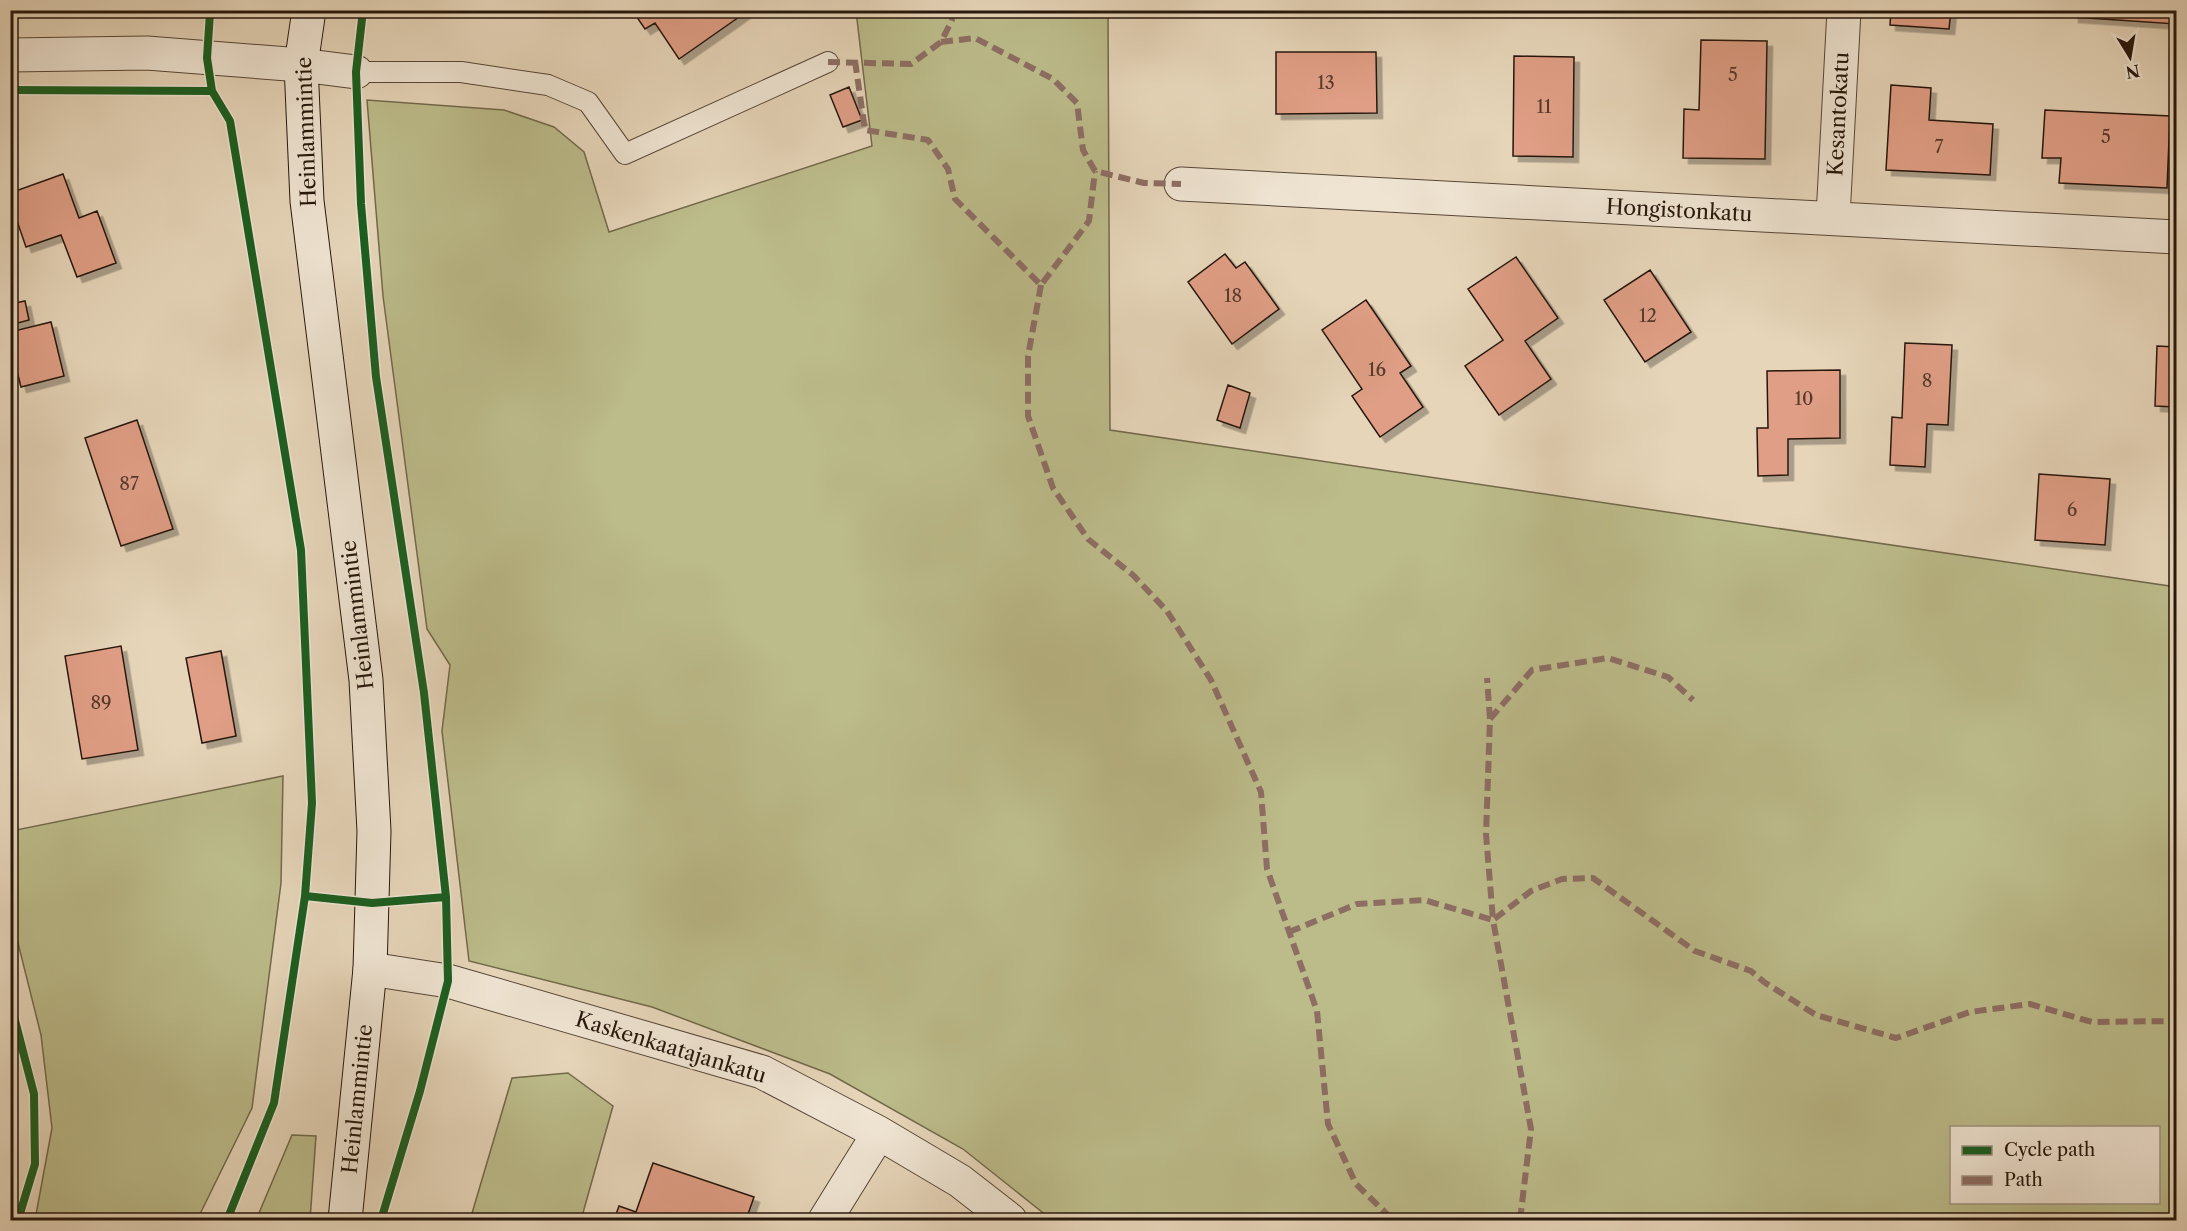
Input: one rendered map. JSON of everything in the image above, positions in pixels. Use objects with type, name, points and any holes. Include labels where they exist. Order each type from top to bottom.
[{"type":"street","name":"Heinlammintie","points":[[309,10],[301,65],[307,201],[366,680],[374,831],[370,969],[345,1221]]},
{"type":"street","name":"Kesantokatu","points":[[1833,217],[1844,10]]},
{"type":"street","points":[[10,56],[147,54],[301,65],[356,72]]},
{"type":"street","name":"Hongistonkatu","points":[[1181,184],[2176,237]]},
{"type":"street","name":"Kaskenkaatajankatu","points":[[370,969],[447,981],[762,1071],[879,1133],[960,1181],[1010,1221]]},
{"type":"street","points":[[825,1221],[879,1133]]},
{"type":"lane","points":[[356,72],[462,72],[548,85],[588,102],[625,154],[828,62]]},
{"type":"shaded area","points":[[856,11],[1108,11],[1110,430],[2176,587],[2176,1220],[1052,1220],[963,1149],[830,1074],[652,1007],[469,961],[442,731],[450,665],[427,629],[383,296],[367,100],[504,110],[554,127],[584,152],[609,232],[872,146]]},
{"type":"shaded area","points":[[283,776],[281,883],[252,1108],[201,1212],[196,1220],[35,1220],[52,1128],[41,1035],[11,915],[11,831]]},
{"type":"shaded area","points":[[568,1073],[613,1106],[581,1220],[470,1220],[512,1078]]},
{"type":"shaded area","points":[[292,1135],[316,1136],[310,1220],[256,1220]]},
{"type":"building","points":[[632,10],[749,10],[679,59],[655,23],[645,29]]},
{"type":"building","points":[[1891,10],[1951,10],[1949,29],[1890,25]]},
{"type":"building","points":[[2073,10],[2176,10],[2176,24],[2073,17]]},
{"type":"building","points":[[1701,40],[1767,41],[1765,159],[1683,158],[1684,109],[1699,110]]},
{"type":"building","points":[[1276,52],[1376,52],[1377,113],[1276,114]]},
{"type":"building","points":[[1514,56],[1574,57],[1573,157],[1513,156]]},
{"type":"building","points":[[1891,85],[1931,88],[1929,120],[1993,124],[1990,175],[1886,170]]},
{"type":"building","points":[[849,87],[862,120],[843,127],[830,95]]},
{"type":"building","points":[[2045,110],[2170,116],[2167,188],[2059,183],[2061,158],[2042,158]]},
{"type":"building","points":[[63,174],[79,218],[97,211],[116,263],[77,277],[61,235],[26,247],[15,215],[10,216],[10,193]]},
{"type":"building","points":[[1225,254],[1236,268],[1245,262],[1279,309],[1232,344],[1188,282]]},
{"type":"building","points":[[1516,257],[1558,318],[1525,341],[1551,379],[1499,415],[1465,366],[1503,340],[1468,289]]},
{"type":"building","points":[[1650,270],[1691,332],[1645,362],[1604,300]]},
{"type":"building","points":[[1366,300],[1411,366],[1400,373],[1423,407],[1380,437],[1352,396],[1362,389],[1322,330]]},
{"type":"building","points":[[25,301],[29,320],[10,325],[10,304]]},
{"type":"building","points":[[51,322],[64,376],[21,387],[10,343],[10,332]]},
{"type":"building","points":[[1905,343],[1952,345],[1948,425],[1927,424],[1925,467],[1890,465],[1892,417],[1902,418]]},
{"type":"building","points":[[2157,346],[2176,347],[2176,407],[2155,406]]},
{"type":"building","points":[[1840,370],[1840,438],[1788,439],[1788,475],[1758,476],[1757,428],[1768,428],[1767,371]]},
{"type":"building","points":[[1228,385],[1250,393],[1240,428],[1217,420]]},
{"type":"building","points":[[137,420],[173,529],[121,546],[85,438]]},
{"type":"building","points":[[2039,474],[2110,479],[2105,545],[2035,540]]},
{"type":"building","points":[[121,646],[138,750],[82,759],[65,656]]},
{"type":"building","points":[[221,651],[236,736],[202,743],[186,658]]},
{"type":"building","points":[[653,1163],[754,1197],[746,1220],[614,1220],[619,1206],[636,1212]]},
{"type":"marked path","points":[[828,62],[911,64],[941,42],[952,20],[951,10]]},
{"type":"marked path","points":[[941,42],[975,38],[1053,79],[1077,103],[1083,150],[1095,171],[1144,183],[1181,184]]},
{"type":"marked path","points":[[855,61],[865,130],[928,140],[948,169],[955,199],[1041,285],[1089,221],[1095,171]]},
{"type":"marked path","points":[[1041,285],[1028,356],[1028,416],[1053,488],[1088,539],[1133,575],[1167,611],[1211,680],[1261,792],[1267,869],[1317,1011],[1328,1124],[1356,1184],[1393,1220]]},
{"type":"marked path","points":[[1490,719],[1532,670],[1608,658],[1668,677],[1693,700]]},
{"type":"marked path","points":[[1289,932],[1357,904],[1424,900],[1493,920],[1486,834],[1490,719],[1487,678]]},
{"type":"marked path","points":[[1520,1220],[1531,1129],[1493,920],[1531,891],[1562,879],[1593,878],[1695,951],[1751,971],[1764,982],[1816,1015],[1896,1038],[1970,1012],[2030,1004],[2092,1022],[2176,1021]]},
{"type":"cycle path","points":[[212,10],[207,58],[212,91],[230,121],[301,550],[312,803],[305,896],[274,1103],[227,1220]]},
{"type":"cycle path","points":[[363,10],[356,72],[361,204],[376,377],[424,693],[446,897],[448,981],[420,1091],[381,1220]]},
{"type":"cycle path","points":[[10,13],[210,13]]},
{"type":"cycle path","points":[[10,90],[212,91]]},
{"type":"cycle path","points":[[305,896],[372,903],[446,897]]},
{"type":"cycle path","points":[[10,1001],[34,1094],[35,1164],[18,1220]]}]
